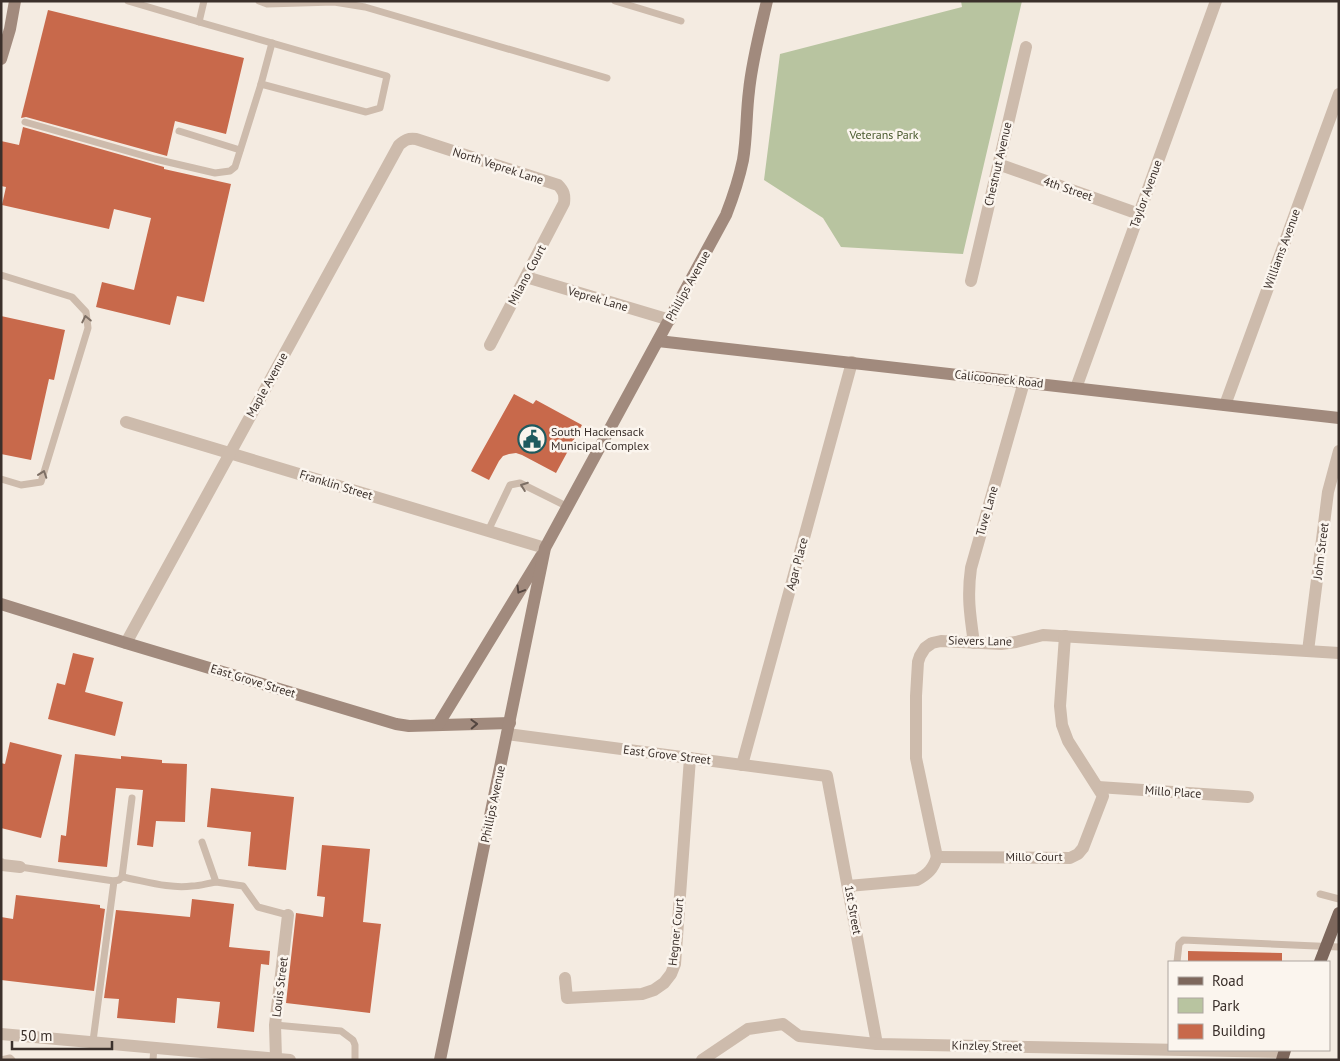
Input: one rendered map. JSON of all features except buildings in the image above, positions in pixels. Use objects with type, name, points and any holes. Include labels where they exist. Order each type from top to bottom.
[{"type":"main road","points":[[1321,961],[1332,947],[1338,919]]},
{"type":"street","points":[[1,59],[10,29],[15,1]]},
{"type":"street","name":"Phillips Avenue","points":[[438,725],[546,548],[722,222],[737,186],[743,160],[749,91],[767,1]]},
{"type":"street","name":"Taylor Avenue","points":[[1076,388],[1216,1]]},
{"type":"street","name":"Chestnut Avenue","points":[[971,281],[1026,47]]},
{"type":"street","name":"Williams Avenue","points":[[1226,405],[1339,94]]},
{"type":"street","name":"North Veprek Lane","points":[[416,139],[558,185],[563,190],[565,196],[564,205]]},
{"type":"street","name":"Maple Avenue","points":[[126,643],[399,145],[404,140],[416,139]]},
{"type":"street","name":"4th Street","points":[[998,164],[1139,214]]},
{"type":"street","name":"Milano Court","points":[[490,345],[564,205]]},
{"type":"street","name":"Veprek Lane","points":[[526,278],[670,320]]},
{"type":"street","name":"Calicooneck Road","points":[[658,341],[1339,418]]},
{"type":"street","name":"Agar Place","points":[[742,765],[852,362]]},
{"type":"street","name":"Tuve Lane","points":[[974,643],[969,607],[971,568],[1024,382]]},
{"type":"street","name":"Franklin Street","points":[[126,422],[546,548]]},
{"type":"street","name":"John Street","points":[[1308,651],[1328,492],[1339,451]]},
{"type":"street","name":"Phillips Avenue","points":[[440,1060],[546,548]]},
{"type":"street","name":"East Grove Street","points":[[1,604],[396,724],[509,729],[690,758],[827,776]]},
{"type":"street","name":"Sievers Lane","points":[[937,857],[916,758],[918,662],[925,648],[932,643],[941,641],[1001,644],[1042,635],[1339,653]]},
{"type":"street","points":[[1065,636],[1060,706],[1062,725],[1068,741],[1098,787]]},
{"type":"street","name":"Hegner Court","points":[[565,978],[567,998],[642,994],[659,987],[671,974],[675,964],[690,758]]},
{"type":"street","name":"1st Street","points":[[827,776],[877,1044]]},
{"type":"street","name":"Millo Court","points":[[937,857],[1070,858],[1078,854],[1082,848],[1103,796],[1098,787]]},
{"type":"street","name":"Millo Place","points":[[1098,787],[1248,797]]},
{"type":"street","points":[[848,886],[917,880],[926,875],[933,867],[937,857]]},
{"type":"street","points":[[1,864],[20,867]]},
{"type":"street","name":"Louis Street","points":[[276,1059],[275,1025],[288,915]]},
{"type":"street","name":"Kinzley Street","points":[[702,1060],[748,1029],[783,1024],[800,1036],[877,1044],[1168,1050]]},
{"type":"street","points":[[1,1034],[93,1041],[154,1053],[290,1060]]},
{"type":"street","name":"Kinzley Street","points":[[1203,1051],[1284,1054]]},
{"type":"lane","points":[[128,1],[387,76],[380,108],[366,112],[261,84]]},
{"type":"lane","points":[[200,22],[204,1]]},
{"type":"lane","points":[[258,1],[267,4],[334,2],[365,7],[608,78]]},
{"type":"lane","points":[[615,1],[682,21]]},
{"type":"lane","points":[[25,122],[155,159],[215,173],[230,171],[235,167],[272,43]]},
{"type":"lane","points":[[179,131],[240,150]]},
{"type":"lane","points":[[1,275],[72,297],[86,312],[88,328],[41,482],[22,484],[1,478]]},
{"type":"lane","points":[[488,531],[510,484],[520,483],[568,507]]},
{"type":"lane","points":[[122,877],[132,798]]},
{"type":"lane","points":[[202,842],[216,882]]},
{"type":"lane","points":[[20,867],[114,881],[122,877],[160,885],[181,887],[216,882],[243,886],[258,907],[288,915]]},
{"type":"lane","points":[[93,1041],[114,881]]},
{"type":"lane","points":[[1320,894],[1339,899]]},
{"type":"lane","points":[[1177,961],[1178,944],[1183,940],[1332,947]]},
{"type":"lane","points":[[275,1025],[341,1031],[353,1040],[355,1060]]},
{"type":"lane","points":[[2,1060],[10,1058],[12,1060]]},
{"type":"green space","name":"Veterans Park","points":[[961,1],[1022,1],[963,254],[841,247],[823,218],[764,180],[780,54],[962,7]]},
{"type":"place","name":"South Hackensack Municipal Complex","points":[[532,439]]}]
